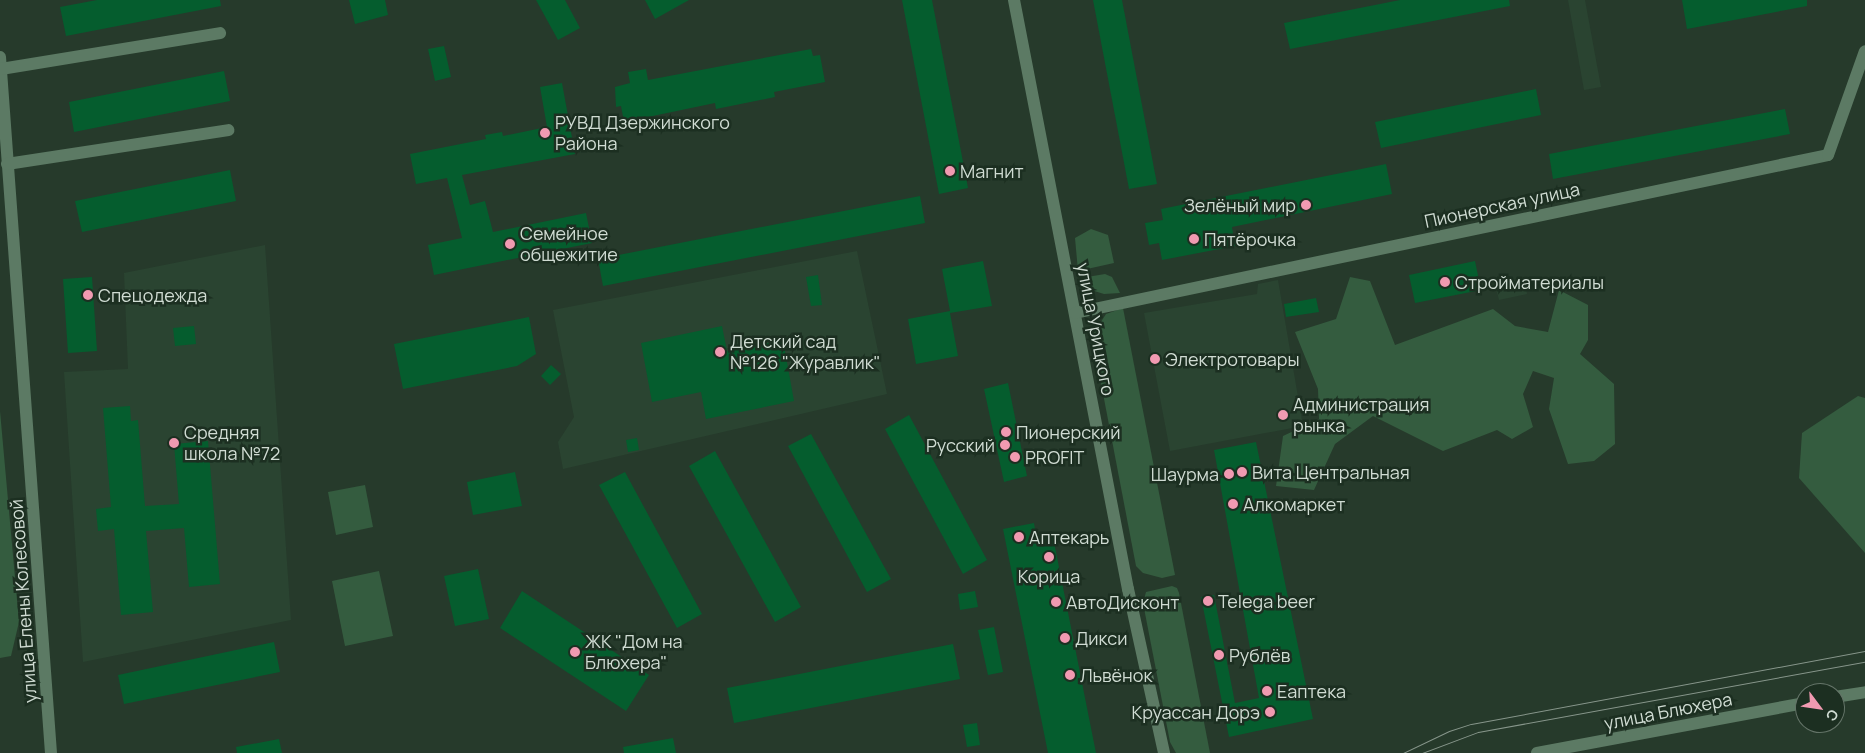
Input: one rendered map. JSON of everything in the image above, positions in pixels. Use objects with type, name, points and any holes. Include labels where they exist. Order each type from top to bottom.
[{"type":"street","name":"улица Урицкого","points":[[1014,0],[1164,753]]},
{"type":"street","points":[[0,63],[220,33]]},
{"type":"street","name":"Пионерская улица","points":[[1075,313],[1828,155],[1865,51]]},
{"type":"street","name":"улица Елены Колесовой","points":[[0,63],[22,330],[51,753]]},
{"type":"street","points":[[7,164],[228,130]]},
{"type":"street","points":[[1845,695],[1865,692]]},
{"type":"street","name":"улица Блюхера","points":[[1537,753],[1795,705]]},
{"type":"shaded area","points":[[1568,0],[1585,0],[1601,87],[1584,90]]},
{"type":"shaded area","points":[[1091,229],[1108,235],[1114,263],[1078,271],[1075,238]]},
{"type":"shaded area","name":"Средняя школа №72","points":[[265,245],[291,620],[83,662],[64,372],[128,369],[124,273]]},
{"type":"shaded area","name":"Детский сад №126 \"Журавлик\"","points":[[857,251],[887,394],[563,469],[558,442],[574,417],[553,310]]},
{"type":"shaded area","points":[[1105,274],[1112,277],[1120,293],[1104,294],[1091,290],[1081,281],[1081,278]]},
{"type":"shaded area","points":[[1350,277],[1370,281],[1395,345],[1493,309],[1515,326],[1548,332],[1559,290],[1588,305],[1588,340],[1580,354],[1614,384],[1615,444],[1594,461],[1568,464],[1549,409],[1554,378],[1533,371],[1523,394],[1533,427],[1512,439],[1497,430],[1443,451],[1373,416],[1335,444],[1314,490],[1276,486],[1283,436],[1319,419],[1318,389],[1295,332],[1336,319]]},
{"type":"shaded area","points":[[1524,278],[1527,294],[1499,300],[1495,284]]},
{"type":"shaded area","points":[[1278,280],[1303,426],[1170,451],[1144,313],[1257,294],[1258,284]]},
{"type":"shaded area","points":[[1123,308],[1175,575],[1162,578],[1143,573],[1136,566],[1092,336],[1106,314]]},
{"type":"shaded area","points":[[1858,396],[1865,398],[1865,553],[1799,478],[1802,433]]},
{"type":"shaded area","points":[[0,411],[19,622],[11,656],[0,658]]},
{"type":"shaded area","points":[[365,485],[373,527],[336,535],[328,492]]},
{"type":"shaded area","points":[[379,571],[393,636],[345,646],[332,581]]},
{"type":"shaded area","points":[[1172,586],[1177,588],[1179,593],[1210,753],[1176,753],[1170,742],[1143,603],[1146,592]]},
{"type":"building","points":[[97,0],[220,0],[221,6],[66,36],[60,7]]},
{"type":"building","points":[[349,0],[385,0],[388,15],[355,24]]},
{"type":"building","points":[[536,0],[565,0],[580,28],[558,40]]},
{"type":"building","points":[[645,0],[689,0],[655,19]]},
{"type":"building","points":[[902,0],[932,0],[968,188],[939,194]]},
{"type":"building","points":[[1093,0],[1122,0],[1157,184],[1129,189]]},
{"type":"building","points":[[1400,0],[1509,0],[1510,6],[1290,49],[1284,23]]},
{"type":"building","points":[[1682,0],[1807,0],[1807,6],[1687,29]]},
{"type":"building","points":[[444,46],[451,77],[435,81],[428,49]]},
{"type":"building","points":[[811,49],[813,56],[820,55],[825,82],[774,92],[775,97],[716,109],[715,103],[624,122],[621,106],[616,107],[615,87],[630,83],[628,72],[646,69],[648,80]]},
{"type":"building","points":[[224,71],[230,101],[74,132],[69,102]]},
{"type":"building","points":[[562,83],[575,154],[462,175],[470,205],[485,201],[493,232],[586,213],[592,243],[434,275],[428,245],[462,238],[447,178],[416,184],[410,154],[486,139],[485,135],[502,132],[503,136],[547,127],[540,87]]},
{"type":"building","points":[[1536,89],[1541,115],[1381,148],[1375,122]]},
{"type":"building","points":[[1785,109],[1790,134],[1553,179],[1549,154]]},
{"type":"building","points":[[1386,164],[1392,194],[1232,227],[1235,246],[1162,260],[1159,243],[1149,245],[1145,223],[1163,220],[1161,209]]},
{"type":"building","points":[[230,170],[236,201],[82,232],[75,201]]},
{"type":"building","points":[[920,196],[925,223],[603,286],[598,259]]},
{"type":"building","points":[[983,261],[992,306],[950,313],[958,356],[916,364],[908,319],[950,311],[942,269]]},
{"type":"building","name":"Стройматериалы","points":[[1475,261],[1481,290],[1415,303],[1409,275]]},
{"type":"building","points":[[818,275],[822,305],[811,306],[806,277]]},
{"type":"building","points":[[92,277],[97,351],[68,353],[63,279]]},
{"type":"building","points":[[1316,298],[1319,312],[1286,317],[1284,304]]},
{"type":"building","points":[[529,317],[536,354],[517,366],[403,389],[394,344]]},
{"type":"building","points":[[194,326],[196,344],[175,346],[173,328]]},
{"type":"building","points":[[722,326],[727,351],[783,340],[794,401],[706,419],[701,392],[652,402],[641,343]]},
{"type":"building","points":[[551,365],[561,374],[550,385],[541,376]]},
{"type":"building","name":"Пионерский","points":[[1008,383],[1027,476],[1004,482],[984,389]]},
{"type":"building","points":[[130,406],[131,421],[138,420],[145,506],[179,504],[174,444],[208,441],[220,584],[189,587],[184,528],[146,531],[153,612],[121,615],[114,529],[98,531],[96,509],[111,507],[103,408]]},
{"type":"building","points":[[909,415],[987,560],[963,574],[885,429]]},
{"type":"building","points":[[811,434],[891,579],[867,592],[788,446]]},
{"type":"building","points":[[637,438],[639,450],[628,452],[626,440]]},
{"type":"building","points":[[1256,442],[1313,719],[1229,737],[1201,597],[1214,595],[1235,703],[1259,698],[1214,450]]},
{"type":"building","points":[[715,451],[801,607],[775,622],[689,466]]},
{"type":"building","points":[[515,472],[522,506],[473,515],[467,482]]},
{"type":"building","points":[[625,472],[702,614],[677,628],[599,485]]},
{"type":"building","points":[[1034,523],[1036,535],[1052,532],[1096,753],[1048,753],[1003,529]]},
{"type":"building","points":[[478,569],[489,619],[455,626],[444,576]]},
{"type":"building","name":"ЖК \"Дом на Блюхера\"","points":[[522,591],[649,675],[626,711],[500,628]]},
{"type":"building","points":[[975,591],[978,607],[960,610],[958,594]]},
{"type":"building","points":[[994,627],[1003,672],[988,675],[978,630]]},
{"type":"building","points":[[274,642],[280,672],[124,704],[118,675]]},
{"type":"building","points":[[953,644],[960,679],[734,723],[727,688]]},
{"type":"building","points":[[977,723],[980,745],[967,747],[963,725]]},
{"type":"building","points":[[673,738],[676,753],[624,753],[623,747]]},
{"type":"building","points":[[279,739],[282,753],[237,753],[236,747]]},
{"type":"tram line","points":[[1403,753],[1449,731],[1471,724],[1865,651]]},
{"type":"tram line","points":[[1422,753],[1478,732],[1865,662]]},
{"type":"place","name":"РУВД Дзержинского Района","points":[[545,133]]},
{"type":"place","name":"Магнит","points":[[950,171]]},
{"type":"place","name":"Зелёный мир","points":[[1306,205]]},
{"type":"place","name":"Пятёрочка","points":[[1194,239]]},
{"type":"place","name":"Семейное общежитие","points":[[510,244]]},
{"type":"place","name":"Стройматериалы","points":[[1445,282]]},
{"type":"place","name":"Спецодежда","points":[[88,295]]},
{"type":"place","name":"Детский сад №126 \"Журавлик\"","points":[[720,352]]},
{"type":"place","name":"Электротовары","points":[[1155,359]]},
{"type":"place","name":"Администрация рынка","points":[[1283,415]]},
{"type":"place","name":"Пионерский","points":[[1006,432]]},
{"type":"place","name":"Средняя школа №72","points":[[174,443]]},
{"type":"place","name":"Русский","points":[[1005,445]]},
{"type":"place","name":"PROFIT","points":[[1015,457]]},
{"type":"place","name":"Вита Центральная","points":[[1242,472]]},
{"type":"place","name":"Шаурма","points":[[1229,474]]},
{"type":"place","name":"Алкомаркет","points":[[1233,504]]},
{"type":"place","name":"Аптекарь","points":[[1019,537]]},
{"type":"place","name":"Корица","points":[[1049,557]]},
{"type":"place","name":"Telega beer","points":[[1208,601]]},
{"type":"place","name":"АвтоДисконт","points":[[1056,602]]},
{"type":"place","name":"Дикси","points":[[1065,638]]},
{"type":"place","name":"ЖК \"Дом на Блюхера\"","points":[[575,652]]},
{"type":"place","name":"Рублёв","points":[[1219,655]]},
{"type":"place","name":"Львёнок","points":[[1070,675]]},
{"type":"place","name":"Еаптека","points":[[1267,691]]},
{"type":"place","name":"Круассан Дорэ","points":[[1270,712]]}]
